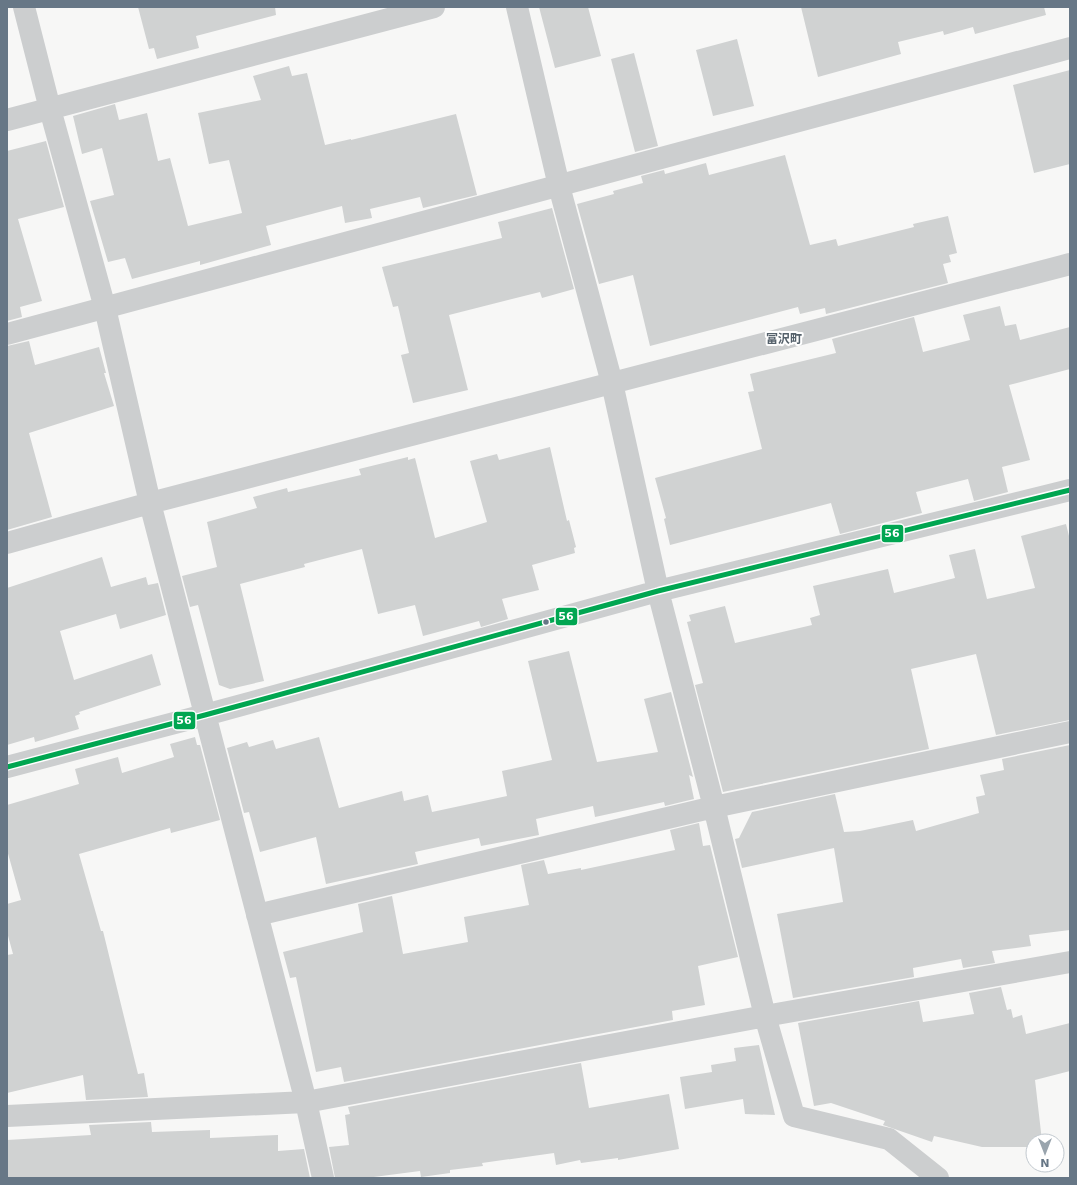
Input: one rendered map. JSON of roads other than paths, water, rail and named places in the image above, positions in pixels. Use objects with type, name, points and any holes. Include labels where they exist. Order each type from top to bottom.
[{"type":"street","points":[[24,7],[50,109],[105,308],[150,503],[306,1102],[323,1178]]},
{"type":"street","points":[[7,120],[434,7]]},
{"type":"street","points":[[517,7],[559,186],[612,383],[658,590],[714,806],[765,1016],[794,1116],[889,1139],[938,1178]]},
{"type":"street","points":[[7,334],[1070,48]]},
{"type":"street","points":[[7,543],[150,503],[1070,264]]},
{"type":"street","points":[[7,767],[205,715],[658,590],[1070,490]]},
{"type":"street","points":[[257,915],[714,806],[1070,732]]},
{"type":"street","points":[[7,1116],[306,1102],[765,1016],[1070,962]]},
{"type":"district","name":"富沢町","points":[[784,339]]}]
